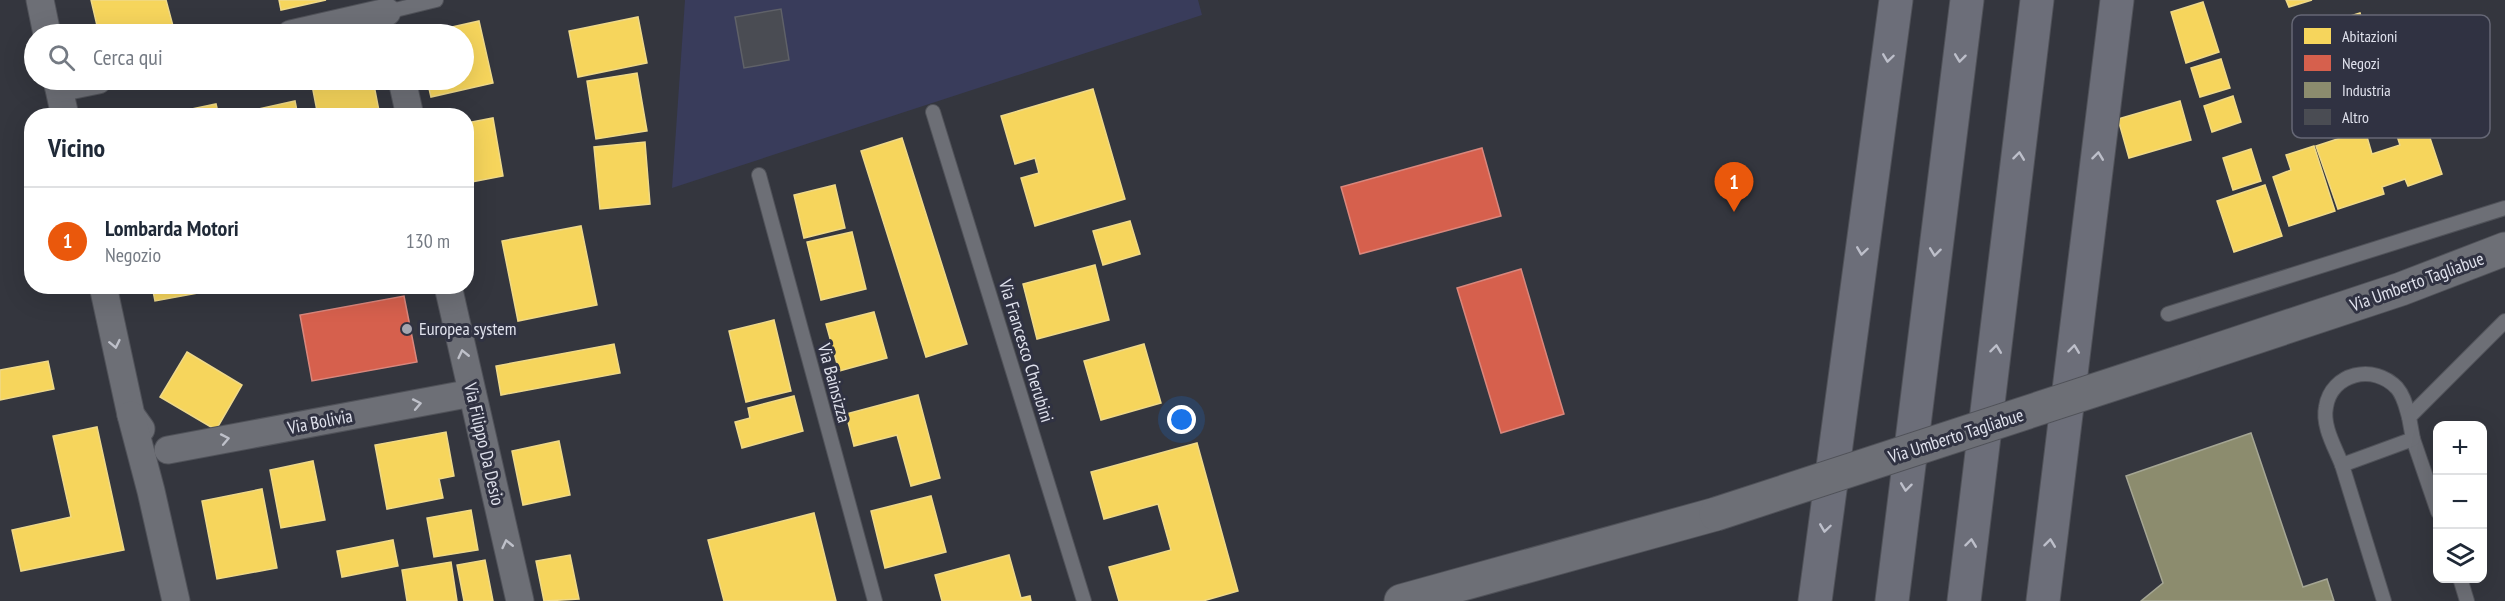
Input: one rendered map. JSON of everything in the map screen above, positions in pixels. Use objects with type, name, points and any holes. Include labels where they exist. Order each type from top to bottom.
[{"type":"highway","points":[[1815,601],[1896,0]]},
{"type":"highway","points":[[1892,601],[1967,0]]},
{"type":"highway","points":[[1964,601],[2037,0]]},
{"type":"highway","points":[[2043,601],[2117,0]]},
{"type":"street","points":[[40,0],[46,24]]},
{"type":"street","points":[[342,24],[388,15]]},
{"type":"street","points":[[59,90],[63,108]]},
{"type":"street","points":[[404,90],[408,108]]},
{"type":"street","name":"Via Umberto Tagliabue","points":[[1401,601],[1716,514],[2401,289],[2505,249]]},
{"type":"street","points":[[105,294],[176,601]]},
{"type":"street","name":"Via Filippo Da Desio","points":[[450,294],[520,601]]},
{"type":"street","name":"Via Bolivia","points":[[168,450],[472,393]]},
{"type":"street","points":[[131,415],[149,441],[168,450],[155,466],[151,491]]},
{"type":"lane","points":[[388,15],[436,0]]},
{"type":"lane","name":"Via Francesco Cherubini","points":[[933,112],[1084,601]]},
{"type":"lane","name":"Via Bainsizza","points":[[759,175],[875,601]]},
{"type":"lane","points":[[2168,314],[2505,208]]},
{"type":"lane","points":[[2409,417],[2505,321]]},
{"type":"lane","points":[[2384,601],[2342,465],[2326,422],[2328,399],[2338,384],[2358,374],[2380,376],[2398,390],[2409,417],[2413,439],[2433,497]]},
{"type":"lane","points":[[2342,465],[2413,439]]},
{"type":"lane","points":[[2461,583],[2467,601]]},
{"type":"shaded area","points":[[685,0],[1198,0],[1202,15],[672,188]]},
{"type":"building: Abitazioni","points":[[91,0],[166,0],[172,24],[97,24]]},
{"type":"building: Abitazioni","points":[[279,0],[326,0],[281,10]]},
{"type":"building: Abitazioni","points":[[2286,0],[2312,0],[2289,7]]},
{"type":"building: Abitazioni","points":[[2203,2],[2219,52],[2186,63],[2171,12]]},
{"type":"building: Abitazioni","points":[[638,17],[647,63],[578,77],[569,31]]},
{"type":"building: Abitazioni","points":[[479,21],[493,83],[474,87],[474,24],[466,24]]},
{"type":"building: Abitazioni","points":[[2221,59],[2230,88],[2200,97],[2191,68]]},
{"type":"building: Abitazioni","points":[[637,73],[647,131],[596,139],[587,81]]},
{"type":"building: Abitazioni","points":[[1093,89],[1125,199],[1035,226],[1021,178],[1039,173],[1035,158],[1015,164],[1001,116]]},
{"type":"building: Abitazioni","points":[[313,90],[375,90],[378,108],[316,108]]},
{"type":"building: Abitazioni","points":[[429,90],[462,90],[431,97]]},
{"type":"building: Abitazioni","points":[[2233,96],[2241,122],[2212,132],[2204,106]]},
{"type":"building: Abitazioni","points":[[295,101],[296,108],[263,108]]},
{"type":"building: Abitazioni","points":[[2180,101],[2191,140],[2129,158],[2118,119]]},
{"type":"building: Abitazioni","points":[[216,104],[217,108],[196,108]]},
{"type":"building: Abitazioni","points":[[493,118],[503,176],[474,181],[474,122]]},
{"type":"building: Abitazioni","points":[[902,138],[967,344],[926,357],[861,151]]},
{"type":"building: Abitazioni","points":[[2340,138],[2367,138],[2372,154],[2400,145],[2398,138],[2430,138],[2442,174],[2408,186],[2405,179],[2382,187],[2384,194],[2338,209],[2316,146]]},
{"type":"building: Abitazioni","points":[[645,142],[650,204],[600,209],[594,147]]},
{"type":"building: Abitazioni","points":[[2314,146],[2335,211],[2289,226],[2273,177],[2291,170],[2286,155]]},
{"type":"building: Abitazioni","points":[[2251,149],[2261,181],[2233,190],[2223,158]]},
{"type":"building: Abitazioni","points":[[835,185],[845,228],[804,238],[794,195]]},
{"type":"building: Abitazioni","points":[[2265,185],[2282,236],[2234,252],[2217,201]]},
{"type":"building: Abitazioni","points":[[1130,221],[1140,254],[1103,265],[1093,231]]},
{"type":"building: Abitazioni","points":[[581,226],[597,305],[518,321],[502,241]]},
{"type":"building: Abitazioni","points":[[852,232],[866,289],[821,300],[807,242]]},
{"type":"building: Abitazioni","points":[[1095,265],[1109,320],[1037,339],[1023,284]]},
{"type":"building: Abitazioni","points":[[154,294],[193,294],[155,301]]},
{"type":"building: Abitazioni","points":[[874,312],[887,358],[839,371],[826,324]]},
{"type":"building: Abitazioni","points":[[774,320],[791,391],[746,402],[729,331]]},
{"type":"building: Abitazioni","points":[[614,344],[620,373],[501,395],[496,366]]},
{"type":"building: Abitazioni","points":[[1144,344],[1161,403],[1101,420],[1084,361]]},
{"type":"building: Abitazioni","points":[[187,352],[242,385],[216,430],[160,397]]},
{"type":"building: Abitazioni","points":[[48,361],[54,389],[0,400],[0,370]]},
{"type":"building: Abitazioni","points":[[918,395],[940,478],[911,486],[897,435],[854,446],[846,414]]},
{"type":"building: Abitazioni","points":[[794,396],[803,431],[742,448],[735,422],[750,418],[748,408]]},
{"type":"building: Abitazioni","points":[[97,427],[124,550],[21,571],[12,530],[71,517],[53,436]]},
{"type":"building: Abitazioni","points":[[446,432],[454,476],[439,479],[443,498],[387,509],[375,445]]},
{"type":"building: Abitazioni","points":[[559,441],[570,495],[523,505],[512,451]]},
{"type":"building: Abitazioni","points":[[1197,443],[1238,591],[1203,601],[1119,601],[1109,567],[1171,550],[1158,504],[1104,519],[1091,472]]},
{"type":"building: Abitazioni","points":[[313,461],[325,520],[281,528],[270,470]]},
{"type":"building: Abitazioni","points":[[262,489],[277,568],[217,579],[202,501]]},
{"type":"building: Abitazioni","points":[[931,496],[946,552],[885,568],[871,511]]},
{"type":"building: Abitazioni","points":[[471,510],[478,550],[434,557],[427,518]]},
{"type":"building: Abitazioni","points":[[814,513],[836,601],[724,601],[708,540]]},
{"type":"building: Abitazioni","points":[[393,540],[398,566],[342,577],[337,551]]},
{"type":"building: Abitazioni","points":[[570,555],[579,599],[544,601],[536,561]]},
{"type":"building: Abitazioni","points":[[1009,555],[1021,598],[1030,596],[1031,601],[942,601],[935,575]]},
{"type":"building: Abitazioni","points":[[485,560],[493,601],[464,601],[457,565]]},
{"type":"building: Abitazioni","points":[[451,562],[457,601],[407,601],[402,570]]},
{"type":"building: Negozi","points":[[1482,148],[1501,216],[1360,254],[1341,187]]},
{"type":"building: Negozi","points":[[1521,269],[1564,414],[1501,433],[1457,288]]},
{"type":"building: Negozi","points":[[404,296],[417,362],[312,381],[300,315]]},
{"type":"building: Industria","points":[[2251,433],[2303,587],[2327,579],[2334,601],[2141,601],[2163,583],[2126,476]]},
{"type":"building: Altro","points":[[781,9],[789,60],[744,68],[735,17]]},
{"type":"place","name":"Lombarda Motori","points":[[1734,212]]},
{"type":"place","name":"Europea system","points":[[407,329]]}]
